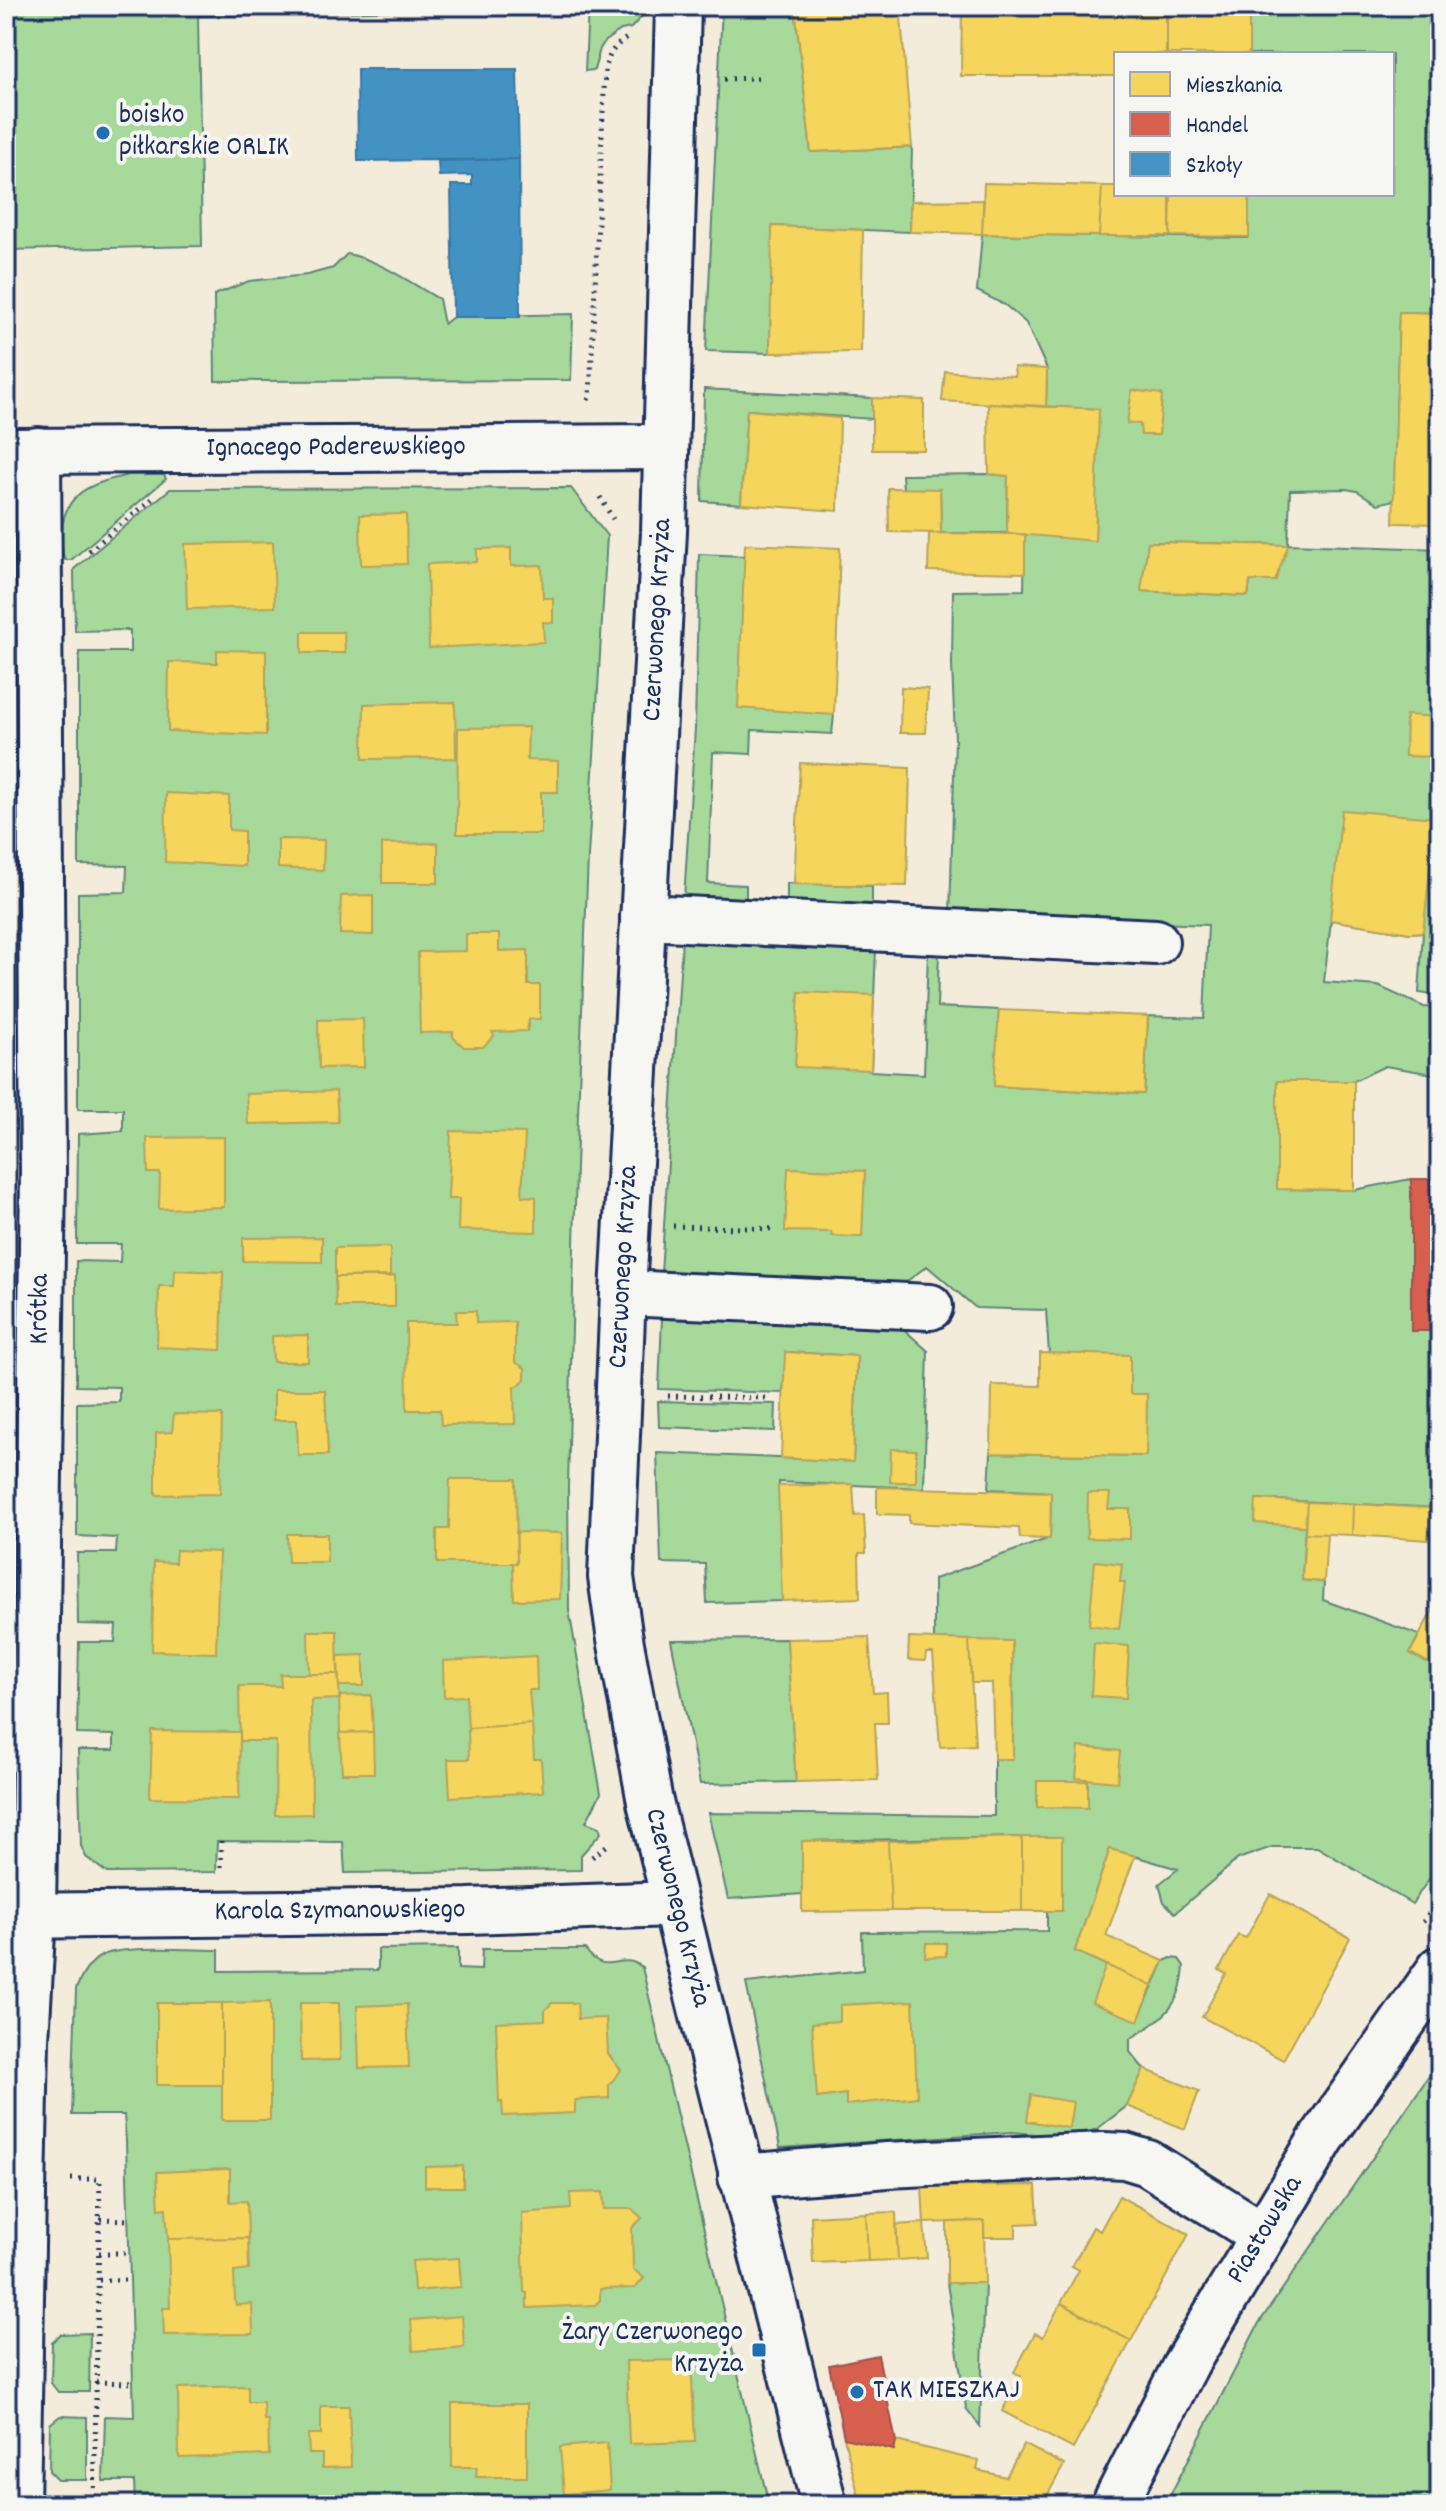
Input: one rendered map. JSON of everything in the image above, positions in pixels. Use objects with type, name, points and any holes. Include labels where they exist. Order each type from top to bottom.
[{"type":"street","name":"Czerwonego Krzyża","points":[[678,6],[664,532],[623,1293],[611,1577],[650,1802],[824,2505]]},
{"type":"street","name":"Ignacego Paderewskiego","points":[[22,450],[666,447]]},
{"type":"street","name":"Krótka","points":[[17,2505],[26,2040],[19,1916],[43,1174],[22,450]]},
{"type":"street","points":[[643,917],[1156,942]]},
{"type":"street","points":[[623,1293],[930,1307]]},
{"type":"street","name":"Karola Szymanowskiego","points":[[19,1916],[468,1911],[674,1904]]},
{"type":"street","name":"Piastowska","points":[[1114,2505],[1187,2362],[1263,2235],[1322,2138],[1440,1969]]},
{"type":"street","points":[[741,2177],[887,2165],[1125,2156],[1148,2163],[1263,2235]]},
{"type":"path","points":[[586,403],[590,396],[605,69],[609,55],[617,45],[636,34]]},
{"type":"path","points":[[665,1225],[776,1229]]},
{"type":"path","points":[[659,1396],[769,1398]]},
{"type":"path","points":[[220,1880],[221,1841]]},
{"type":"path","points":[[64,2179],[100,2179],[94,2505]]},
{"type":"path","points":[[100,2219],[128,2220]]},
{"type":"path","points":[[99,2253],[130,2253]]},
{"type":"path","points":[[99,2280],[131,2280]]},
{"type":"path","points":[[96,2382],[133,2383]]},
{"type":"green space","name":"boisko piłkarskie ORLIK","points":[[6,6],[543,6],[198,16],[202,246],[6,250]]},
{"type":"green space","points":[[588,6],[649,6],[631,28],[621,30],[605,41],[594,70],[585,71]]},
{"type":"green space","points":[[722,6],[795,6],[811,152],[912,147],[910,232],[773,226],[770,353],[706,351]]},
{"type":"green space","points":[[1249,6],[1440,6],[1440,313],[1399,312],[1394,500],[1378,504],[1357,491],[1346,489],[1290,490],[1288,544],[1440,549],[1440,717],[1407,716],[1440,757],[1440,996],[1419,993],[1423,932],[1410,933],[1331,920],[1324,982],[1378,986],[1424,1007],[1440,1008],[1440,1075],[1385,1066],[1354,1081],[1277,1081],[1278,1189],[1354,1190],[1411,1179],[1411,1330],[1440,1331],[1440,1508],[1257,1499],[1255,1522],[1305,1526],[1302,1580],[1324,1582],[1323,1600],[1419,1635],[1410,1653],[1440,1669],[1440,1863],[1412,1904],[1317,1847],[1272,1847],[1238,1859],[1175,1913],[1164,1902],[1159,1884],[1178,1869],[1110,1849],[1075,1951],[1106,1965],[1138,2020],[1164,1961],[1179,1959],[1184,1966],[1174,2002],[1161,2018],[1130,2039],[1130,2052],[1144,2069],[1127,2106],[1097,2129],[1069,2137],[1012,2132],[780,2148],[746,1983],[863,1970],[862,1932],[1047,1931],[1047,1911],[1062,1911],[1022,1837],[802,1841],[803,1894],[728,1899],[708,1813],[994,1816],[994,1759],[1013,1758],[1012,1642],[934,1639],[934,1579],[1050,1538],[1051,1492],[989,1489],[991,1453],[1145,1456],[1147,1394],[1130,1394],[1049,1354],[1046,1310],[976,1308],[927,1266],[898,1288],[661,1274],[682,940],[876,949],[871,1071],[924,1074],[928,951],[939,952],[937,1007],[999,1010],[995,1086],[1144,1094],[1148,1016],[1204,1018],[1208,925],[950,915],[955,739],[953,591],[1024,590],[1025,534],[1095,538],[1098,409],[1046,407],[1047,369],[1026,323],[1005,305],[977,291],[982,234],[1248,238],[1249,196],[1394,196],[1394,52],[1249,52]],"holes":[[[1148,542],[1287,545],[1275,581],[1250,581],[1248,596],[1142,591]]]},
{"type":"green space","points":[[347,254],[383,266],[439,299],[444,324],[453,317],[573,314],[571,380],[215,381],[214,295],[249,281],[307,275],[333,268]]},
{"type":"green space","points":[[704,389],[872,398],[872,419],[747,410],[741,504],[702,501]]},
{"type":"green space","points":[[129,475],[164,475],[166,479],[71,560],[65,560],[63,520],[73,499],[92,486]]},
{"type":"green space","points":[[902,475],[1008,476],[1007,533],[941,533],[940,489],[903,489]]},
{"type":"green space","points":[[571,488],[607,536],[588,857],[568,1487],[569,1610],[601,1793],[586,1822],[599,1827],[601,1833],[581,1855],[581,1870],[345,1873],[343,1842],[217,1841],[216,1872],[107,1873],[86,1857],[81,1846],[78,1750],[114,1750],[114,1735],[77,1734],[79,1642],[115,1642],[116,1625],[78,1624],[77,1553],[116,1553],[117,1538],[77,1536],[77,1403],[119,1402],[119,1387],[76,1386],[76,1261],[120,1262],[121,1244],[77,1244],[78,1134],[123,1131],[123,1109],[78,1109],[78,893],[126,892],[127,866],[79,865],[79,652],[130,652],[130,630],[75,631],[74,569],[170,489]]},
{"type":"green space","points":[[699,554],[745,556],[834,715],[832,734],[752,730],[751,754],[713,752],[708,883],[746,885],[746,902],[684,898],[695,728]]},
{"type":"green space","points":[[6,557],[19,564],[19,662],[6,662]]},
{"type":"green space","points":[[787,883],[872,886],[872,910],[787,905]]},
{"type":"green space","points":[[662,1318],[898,1324],[928,1351],[924,1488],[779,1482],[782,1601],[707,1603],[705,1564],[661,1563],[657,1453],[853,1461],[857,1356],[786,1352],[783,1393],[659,1389]]},
{"type":"green space","points":[[658,1401],[776,1404],[775,1431],[659,1427]]},
{"type":"green space","points":[[787,1639],[796,1782],[700,1784],[671,1640]]},
{"type":"green space","points":[[6,1693],[11,1693],[6,1849]]},
{"type":"green space","points":[[458,1948],[458,1969],[481,1970],[482,1949],[585,1949],[600,1962],[626,1961],[642,1967],[769,2505],[135,2505],[134,2481],[103,2481],[105,2416],[134,2417],[126,2141],[124,2115],[72,2115],[76,1989],[83,1974],[103,1955],[127,1950],[219,1950],[219,1971],[378,1970],[378,1949]]},
{"type":"green space","points":[[1440,2060],[1440,2505],[1165,2505],[1259,2323]]},
{"type":"green space","points":[[947,2283],[985,2283],[980,2426],[966,2408]]},
{"type":"green space","points":[[90,2333],[89,2392],[58,2392],[51,2383],[52,2342],[61,2334]]},
{"type":"green space","points":[[60,2416],[87,2417],[87,2480],[58,2480],[49,2471],[50,2424]]},
{"type":"building: Mieszkania","points":[[795,6],[900,6],[912,147],[811,152]]},
{"type":"building: Mieszkania","points":[[962,6],[1166,6],[1166,52],[1114,52],[1114,76],[961,76]]},
{"type":"building: Mieszkania","points":[[1167,6],[1249,6],[1249,52],[1167,52]]},
{"type":"building: Mieszkania","points":[[984,183],[1102,186],[1099,236],[982,234]]},
{"type":"building: Mieszkania","points":[[1102,186],[1114,186],[1114,196],[1171,196],[1170,236],[1099,236]]},
{"type":"building: Mieszkania","points":[[1170,196],[1249,196],[1249,237],[1170,236]]},
{"type":"building: Mieszkania","points":[[984,200],[982,234],[910,232],[911,201]]},
{"type":"building: Mieszkania","points":[[772,226],[863,230],[861,352],[770,353]]},
{"type":"building: Mieszkania","points":[[1399,312],[1440,313],[1440,524],[1393,523]]},
{"type":"building: Mieszkania","points":[[1014,367],[1047,369],[1046,407],[942,401],[945,371],[1015,376]]},
{"type":"building: Mieszkania","points":[[1132,390],[1162,394],[1159,435],[1141,435],[1140,424],[1127,423]]},
{"type":"building: Mieszkania","points":[[872,398],[924,400],[924,450],[872,450]]},
{"type":"building: Mieszkania","points":[[988,403],[1099,409],[1095,541],[1007,533],[1008,476],[989,474]]},
{"type":"building: Mieszkania","points":[[747,410],[840,418],[838,511],[741,504]]},
{"type":"building: Mieszkania","points":[[888,488],[940,489],[941,533],[889,532]]},
{"type":"building: Mieszkania","points":[[406,514],[407,564],[361,565],[360,515]]},
{"type":"building: Mieszkania","points":[[929,533],[1025,534],[1025,573],[928,571]]},
{"type":"building: Mieszkania","points":[[273,542],[275,607],[187,609],[185,544]]},
{"type":"building: Mieszkania","points":[[1148,542],[1288,545],[1275,581],[1250,581],[1248,596],[1141,591]]},
{"type":"building: Mieszkania","points":[[745,544],[840,548],[834,715],[738,708]]},
{"type":"building: Mieszkania","points":[[511,548],[511,566],[542,565],[543,598],[553,598],[553,623],[543,622],[544,642],[429,648],[427,564],[477,562],[477,549]]},
{"type":"building: Mieszkania","points":[[302,632],[344,632],[345,653],[302,653]]},
{"type":"building: Mieszkania","points":[[217,650],[266,651],[266,735],[168,731],[169,662],[217,663]]},
{"type":"building: Mieszkania","points":[[901,687],[928,689],[926,733],[900,733]]},
{"type":"building: Mieszkania","points":[[455,702],[456,758],[363,759],[364,704]]},
{"type":"building: Mieszkania","points":[[1406,715],[1440,717],[1440,757],[1405,756]]},
{"type":"building: Mieszkania","points":[[528,727],[527,760],[558,761],[558,792],[541,792],[541,834],[457,834],[458,728]]},
{"type":"building: Mieszkania","points":[[800,763],[910,768],[907,886],[794,884]]},
{"type":"building: Mieszkania","points":[[166,793],[229,796],[229,830],[244,831],[244,866],[165,862]]},
{"type":"building: Mieszkania","points":[[1342,810],[1436,818],[1423,932],[1410,933],[1330,920]]},
{"type":"building: Mieszkania","points":[[278,839],[324,840],[323,870],[278,868]]},
{"type":"building: Mieszkania","points":[[438,843],[438,883],[382,883],[382,844]]},
{"type":"building: Mieszkania","points":[[373,895],[373,935],[340,934],[341,896]]},
{"type":"building: Mieszkania","points":[[466,934],[499,934],[499,951],[528,950],[528,985],[540,985],[540,1019],[529,1019],[527,1031],[492,1032],[494,1036],[483,1047],[464,1047],[453,1037],[453,1032],[420,1033],[418,952],[466,951]]},
{"type":"building: Mieszkania","points":[[799,992],[874,995],[871,1070],[795,1067]]},
{"type":"building: Mieszkania","points":[[999,1010],[1148,1016],[1144,1094],[994,1086]]},
{"type":"building: Mieszkania","points":[[363,1019],[364,1067],[319,1068],[318,1020]]},
{"type":"building: Mieszkania","points":[[1277,1081],[1354,1081],[1354,1190],[1277,1189]]},
{"type":"building: Mieszkania","points":[[336,1091],[338,1122],[248,1124],[246,1094]]},
{"type":"building: Mieszkania","points":[[451,1131],[525,1133],[522,1196],[536,1197],[536,1232],[458,1230],[459,1199],[448,1199]]},
{"type":"building: Mieszkania","points":[[224,1137],[224,1207],[159,1209],[160,1173],[148,1173],[147,1138]]},
{"type":"building: Mieszkania","points":[[788,1168],[865,1171],[862,1237],[832,1236],[831,1232],[785,1231]]},
{"type":"building: Mieszkania","points":[[322,1237],[322,1262],[243,1261],[243,1238]]},
{"type":"building: Mieszkania","points":[[390,1247],[390,1277],[335,1277],[335,1248]]},
{"type":"building: Mieszkania","points":[[175,1270],[223,1272],[221,1350],[157,1347],[159,1286],[174,1286]]},
{"type":"building: Mieszkania","points":[[395,1276],[395,1307],[336,1307],[335,1277]]},
{"type":"building: Mieszkania","points":[[456,1311],[476,1311],[476,1323],[515,1322],[515,1362],[525,1368],[525,1379],[514,1386],[515,1424],[441,1425],[440,1410],[407,1410],[406,1323],[457,1323]]},
{"type":"building: Mieszkania","points":[[308,1335],[308,1362],[273,1362],[272,1336]]},
{"type":"building: Mieszkania","points":[[785,1352],[857,1356],[853,1462],[781,1458]]},
{"type":"building: Mieszkania","points":[[1040,1353],[1130,1355],[1130,1394],[1147,1394],[1146,1456],[991,1453],[992,1385],[1040,1386]]},
{"type":"building: Mieszkania","points":[[274,1390],[325,1390],[328,1455],[298,1455],[297,1420],[274,1420]]},
{"type":"building: Mieszkania","points":[[174,1414],[222,1415],[220,1494],[156,1495],[156,1433],[172,1432]]},
{"type":"building: Mieszkania","points":[[891,1449],[916,1450],[916,1482],[890,1482]]},
{"type":"building: Mieszkania","points":[[450,1479],[516,1479],[517,1563],[437,1563],[437,1529],[449,1529]]},
{"type":"building: Mieszkania","points":[[853,1484],[855,1516],[864,1515],[866,1553],[859,1553],[860,1598],[782,1601],[778,1486]]},
{"type":"building: Mieszkania","points":[[877,1487],[1051,1492],[1050,1539],[1020,1538],[1019,1528],[909,1523],[909,1515],[877,1514]]},
{"type":"building: Mieszkania","points":[[1088,1493],[1110,1493],[1108,1509],[1130,1509],[1130,1539],[1087,1538]]},
{"type":"building: Mieszkania","points":[[1256,1499],[1307,1502],[1305,1526],[1255,1523]]},
{"type":"building: Mieszkania","points":[[1307,1502],[1353,1504],[1352,1535],[1305,1533]]},
{"type":"building: Mieszkania","points":[[1353,1504],[1430,1508],[1428,1540],[1352,1535]]},
{"type":"building: Mieszkania","points":[[516,1532],[562,1533],[560,1599],[514,1600]]},
{"type":"building: Mieszkania","points":[[1305,1533],[1327,1534],[1324,1582],[1302,1580]]},
{"type":"building: Mieszkania","points":[[287,1534],[327,1534],[327,1562],[288,1562]]},
{"type":"building: Mieszkania","points":[[176,1550],[219,1552],[216,1653],[152,1651],[154,1562],[175,1563]]},
{"type":"building: Mieszkania","points":[[1095,1561],[1122,1564],[1120,1582],[1125,1582],[1119,1629],[1089,1625]]},
{"type":"building: Mieszkania","points":[[1440,1596],[1440,1669],[1410,1653]]},
{"type":"building: Mieszkania","points":[[308,1631],[337,1631],[338,1674],[309,1674]]},
{"type":"building: Mieszkania","points":[[869,1637],[873,1693],[887,1692],[888,1723],[875,1723],[878,1780],[796,1782],[787,1639]]},
{"type":"building: Mieszkania","points":[[909,1638],[969,1640],[975,1745],[940,1747],[933,1653],[926,1653],[925,1661],[908,1660]]},
{"type":"building: Mieszkania","points":[[969,1640],[1012,1641],[1013,1759],[994,1759],[992,1683],[971,1683]]},
{"type":"building: Mieszkania","points":[[1094,1643],[1129,1646],[1126,1698],[1091,1696]]},
{"type":"building: Mieszkania","points":[[364,1655],[364,1686],[339,1686],[338,1656]]},
{"type":"building: Mieszkania","points":[[536,1656],[537,1690],[529,1690],[532,1724],[468,1728],[466,1696],[444,1697],[443,1661]]},
{"type":"building: Mieszkania","points":[[280,1674],[338,1674],[340,1699],[311,1700],[312,1814],[275,1815],[276,1741],[240,1741],[239,1686],[281,1686]]},
{"type":"building: Mieszkania","points":[[371,1695],[373,1732],[340,1733],[339,1696]]},
{"type":"building: Mieszkania","points":[[532,1724],[534,1759],[541,1759],[543,1792],[450,1797],[448,1759],[469,1759],[468,1728]]},
{"type":"building: Mieszkania","points":[[152,1731],[240,1732],[239,1799],[150,1798]]},
{"type":"building: Mieszkania","points":[[373,1732],[374,1773],[342,1773],[340,1733]]},
{"type":"building: Mieszkania","points":[[1079,1747],[1120,1751],[1117,1782],[1076,1778]]},
{"type":"building: Mieszkania","points":[[1037,1781],[1088,1781],[1088,1808],[1037,1807]]},
{"type":"building: Mieszkania","points":[[1022,1837],[1022,1911],[891,1911],[888,1841]]},
{"type":"building: Mieszkania","points":[[1022,1837],[1062,1837],[1062,1911],[1022,1911]]},
{"type":"building: Mieszkania","points":[[802,1841],[888,1841],[891,1911],[802,1912]]},
{"type":"building: Mieszkania","points":[[1110,1849],[1135,1856],[1106,1936],[1164,1961],[1152,1986],[1075,1951]]},
{"type":"building: Mieszkania","points":[[1270,1894],[1350,1938],[1283,2060],[1202,2017],[1226,1974],[1219,1970],[1238,1935],[1246,1938]]},
{"type":"building: Mieszkania","points":[[926,1943],[946,1943],[946,1956],[925,1957]]},
{"type":"building: Mieszkania","points":[[1106,1965],[1152,1986],[1138,2021],[1092,2003]]},
{"type":"building: Mieszkania","points":[[913,2001],[917,2097],[846,2105],[846,2094],[817,2098],[812,2023],[840,2021],[840,2005]]},
{"type":"building: Mieszkania","points":[[270,2002],[270,2120],[222,2120],[222,2003]]},
{"type":"building: Mieszkania","points":[[157,2003],[222,2003],[222,2085],[157,2085]]},
{"type":"building: Mieszkania","points":[[300,2003],[339,2003],[340,2060],[301,2061]]},
{"type":"building: Mieszkania","points":[[552,2003],[577,2003],[578,2019],[606,2018],[608,2054],[621,2070],[609,2085],[609,2098],[575,2100],[575,2113],[503,2116],[502,2102],[499,2102],[496,2022],[545,2020],[545,2010]]},
{"type":"building: Mieszkania","points":[[407,2004],[409,2067],[359,2068],[357,2006]]},
{"type":"building: Mieszkania","points":[[1144,2069],[1199,2091],[1185,2129],[1127,2106]]},
{"type":"building: Mieszkania","points":[[1031,2095],[1073,2102],[1069,2128],[1027,2121]]},
{"type":"building: Mieszkania","points":[[463,2166],[463,2187],[425,2187],[425,2167]]},
{"type":"building: Mieszkania","points":[[230,2169],[230,2202],[247,2201],[248,2238],[168,2239],[166,2208],[159,2209],[157,2172]]},
{"type":"building: Mieszkania","points":[[1036,2185],[1038,2223],[1016,2224],[1016,2237],[984,2237],[984,2221],[924,2223],[922,2187]]},
{"type":"building: Mieszkania","points":[[603,2192],[604,2209],[632,2209],[642,2218],[632,2228],[633,2269],[644,2278],[635,2288],[600,2289],[600,2300],[595,2305],[527,2308],[522,2213],[571,2209],[570,2193]]},
{"type":"building: Mieszkania","points":[[1119,2196],[1189,2234],[1131,2341],[1061,2303],[1079,2270],[1072,2266],[1093,2227],[1100,2231]]},
{"type":"building: Mieszkania","points":[[896,2212],[898,2260],[868,2261],[866,2213]]},
{"type":"building: Mieszkania","points":[[866,2213],[868,2261],[813,2263],[811,2216]]},
{"type":"building: Mieszkania","points":[[984,2221],[985,2283],[947,2283],[947,2222]]},
{"type":"building: Mieszkania","points":[[924,2223],[927,2258],[898,2260],[896,2225]]},
{"type":"building: Mieszkania","points":[[248,2238],[249,2270],[234,2272],[235,2301],[236,2305],[252,2304],[253,2334],[164,2335],[163,2308],[170,2308],[168,2239]]},
{"type":"building: Mieszkania","points":[[459,2258],[461,2287],[414,2291],[412,2261]]},
{"type":"building: Mieszkania","points":[[1061,2303],[1131,2341],[1073,2449],[1002,2411],[1021,2376],[1014,2372],[1035,2333],[1043,2337]]},
{"type":"building: Mieszkania","points":[[462,2316],[464,2347],[413,2351],[411,2320]]},
{"type":"building: Mieszkania","points":[[691,2360],[695,2442],[629,2444],[626,2361]]},
{"type":"building: Mieszkania","points":[[248,2386],[248,2402],[263,2402],[264,2420],[268,2420],[269,2455],[179,2458],[178,2388]]},
{"type":"building: Mieszkania","points":[[452,2404],[527,2404],[527,2477],[476,2477],[477,2467],[452,2467]]},
{"type":"building: Mieszkania","points":[[321,2406],[349,2406],[351,2467],[322,2468],[322,2454],[309,2454],[308,2434],[321,2434]]},
{"type":"building: Mieszkania","points":[[844,2438],[894,2450],[896,2441],[979,2461],[977,2470],[1006,2477],[1024,2444],[1064,2465],[1042,2505],[861,2505]]},
{"type":"building: Mieszkania","points":[[607,2443],[610,2490],[564,2494],[560,2447]]},
{"type":"building: Handel","points":[[1411,1179],[1440,1179],[1440,1331],[1411,1331]]},
{"type":"building: Handel","points":[[878,2355],[896,2441],[894,2450],[844,2438],[829,2365]]},
{"type":"building: Szkoły","points":[[357,69],[517,69],[519,159],[358,161]]},
{"type":"building: Szkoły","points":[[519,159],[520,317],[453,317],[451,185],[472,185],[472,175],[439,176],[438,161]]},
{"type":"place","name":"boisko piłkarskie ORLIK","points":[[103,133]]},
{"type":"place","name":"Żary Czerwonego Krzyża","points":[[759,2350]]},
{"type":"place","name":"TAK MIESZKAJ","points":[[857,2392]]}]
